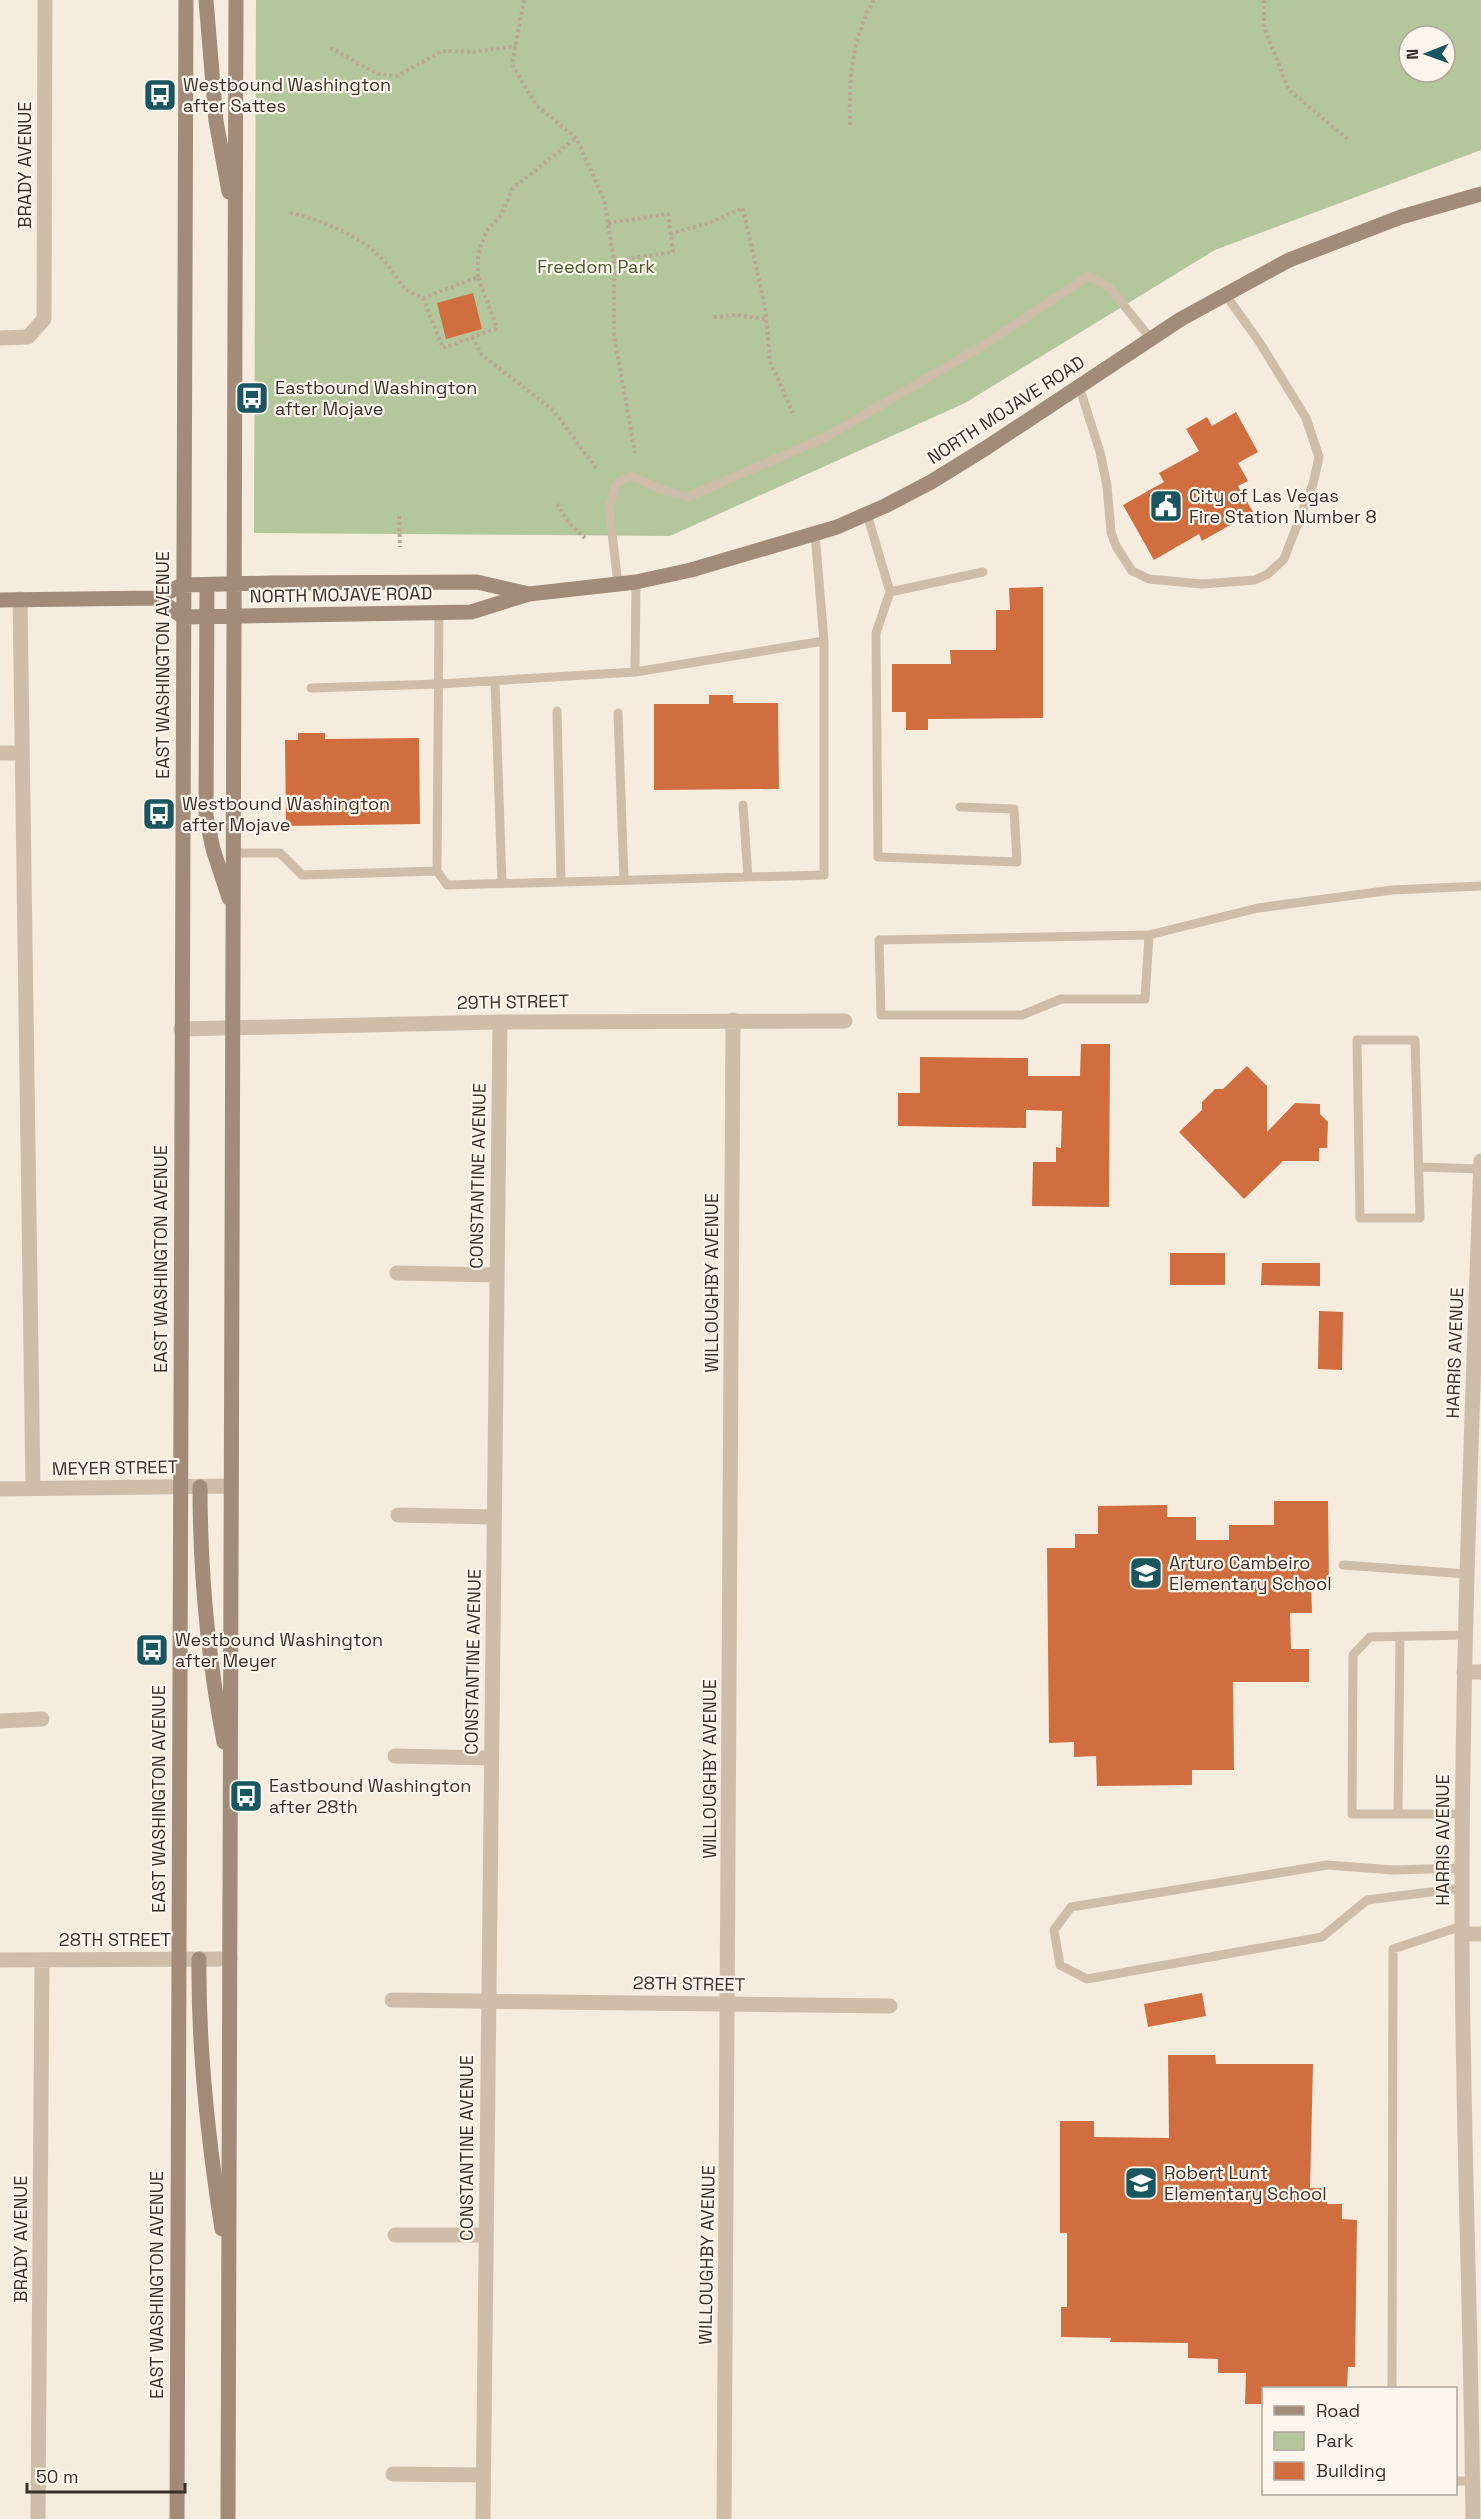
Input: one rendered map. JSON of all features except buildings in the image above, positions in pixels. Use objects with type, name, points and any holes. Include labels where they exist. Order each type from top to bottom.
[{"type":"main road","name":"EAST WASHINGTON AVENUE","points":[[177,2519],[177,1959],[181,1487],[182,585],[186,0]]},
{"type":"main road","points":[[206,0],[216,121],[236,227]]},
{"type":"main road","points":[[228,2519],[236,0]]},
{"type":"main road","name":"NORTH MOJAVE ROAD","points":[[183,617],[471,612],[529,594],[636,582],[729,561],[814,534],[867,514],[931,482],[1181,318],[1289,260],[1401,217],[1481,194]]},
{"type":"main road","name":"NORTH MOJAVE ROAD","points":[[0,600],[157,598],[182,585],[234,584],[477,582],[529,594]]},
{"type":"main road","points":[[207,585],[206,816],[213,849],[233,909]]},
{"type":"main road","points":[[157,598],[183,617]]},
{"type":"main road","points":[[200,1487],[200,1525],[212,1677],[231,1781]]},
{"type":"main road","points":[[199,1959],[199,2010],[211,2156],[229,2280]]},
{"type":"street","name":"BRADY AVENUE","points":[[0,338],[28,337],[38,329],[44,319],[45,0]]},
{"type":"street","points":[[20,599],[33,1488]]},
{"type":"street","points":[[0,753],[22,753]]},
{"type":"street","name":"WILLOUGHBY AVENUE","points":[[724,2519],[733,1020]]},
{"type":"street","name":"29TH STREET","points":[[181,1029],[500,1022],[845,1021]]},
{"type":"street","name":"CONSTANTINE AVENUE","points":[[483,2519],[487,2001],[500,1022]]},
{"type":"street","name":"HARRIS AVENUE","points":[[1473,2519],[1473,2481],[1477,2461],[1465,2179],[1462,1930],[1464,1672],[1481,1161]]},
{"type":"street","points":[[397,1273],[497,1275]]},
{"type":"street","name":"MEYER STREET","points":[[0,1489],[231,1486]]},
{"type":"street","points":[[398,1515],[494,1517]]},
{"type":"street","points":[[1464,1672],[1481,1672]]},
{"type":"street","points":[[0,1721],[42,1719]]},
{"type":"street","points":[[395,1756],[491,1758]]},
{"type":"street","points":[[1462,1930],[1481,1934]]},
{"type":"street","name":"28TH STREET","points":[[0,1960],[230,1959]]},
{"type":"street","name":"BRADY AVENUE","points":[[38,2519],[42,1960]]},
{"type":"street","name":"28TH STREET","points":[[392,2000],[890,2006]]},
{"type":"street","points":[[1465,2179],[1481,2179]]},
{"type":"street","points":[[395,2235],[486,2235]]},
{"type":"street","points":[[393,2474],[483,2475]]},
{"type":"lane","points":[[618,584],[609,508],[616,484],[631,476],[663,490],[688,496],[826,437],[977,349],[1089,276],[1109,287],[1151,339]]},
{"type":"lane","points":[[1079,386],[1100,452],[1107,486],[1111,532],[1116,546],[1132,571],[1149,579],[1202,584],[1255,580],[1268,574],[1284,559],[1313,484],[1319,457],[1306,418],[1260,343],[1226,294]]},
{"type":"lane","points":[[867,514],[890,592],[876,633],[878,857],[1017,862],[1014,809],[960,807]]},
{"type":"lane","points":[[440,613],[437,871],[447,885],[824,875],[824,641],[814,534]]},
{"type":"lane","points":[[890,592],[983,572]]},
{"type":"lane","points":[[635,672],[636,582]]},
{"type":"lane","points":[[310,688],[439,684],[635,672],[824,641]]},
{"type":"lane","points":[[495,681],[502,884]]},
{"type":"lane","points":[[557,711],[561,882]]},
{"type":"lane","points":[[618,713],[624,880]]},
{"type":"lane","points":[[743,805],[748,877]]},
{"type":"lane","points":[[233,853],[280,853],[302,875],[437,871]]},
{"type":"lane","points":[[1149,935],[1145,999],[1061,999],[1022,1015],[881,1015],[879,940],[1149,935],[1258,908],[1392,891],[1481,886]]},
{"type":"lane","points":[[1357,1040],[1415,1040],[1420,1167],[1420,1218],[1360,1218],[1357,1040]]},
{"type":"lane","points":[[1420,1167],[1481,1169]]},
{"type":"lane","points":[[1343,1565],[1468,1574]]},
{"type":"lane","points":[[1463,1814],[1352,1814],[1353,1655],[1370,1637],[1466,1635]]},
{"type":"lane","points":[[1398,1814],[1400,1636]]},
{"type":"lane","points":[[1463,1868],[1393,1870],[1327,1865],[1071,1907],[1054,1930],[1060,1965],[1087,1979],[1322,1937],[1367,1900],[1463,1888]]},
{"type":"lane","points":[[1392,2387],[1393,1949],[1462,1930]]},
{"type":"lane","points":[[1457,2481],[1473,2481]]},
{"type":"path","points":[[524,0],[512,64],[536,105],[576,138],[604,199],[614,261],[614,335],[634,453]]},
{"type":"path","points":[[850,125],[849,86],[853,52],[863,17],[874,0]]},
{"type":"path","points":[[1264,0],[1264,27],[1289,90],[1350,141]]},
{"type":"path","points":[[330,48],[378,74],[397,76],[442,51],[474,52],[516,46]]},
{"type":"path","points":[[423,298],[442,348],[496,328],[477,277],[478,254],[486,232],[501,215],[513,188],[576,138]]},
{"type":"path","points":[[670,234],[709,223],[743,208],[765,307],[770,362],[793,413]]},
{"type":"path","points":[[290,213],[319,219],[345,231],[387,264],[405,290],[423,298],[477,277]]},
{"type":"path","points":[[608,223],[668,214],[673,252],[614,261]]},
{"type":"path","points":[[714,317],[736,315],[765,319]]},
{"type":"path","points":[[472,337],[482,355],[553,410],[596,468]]},
{"type":"path","points":[[557,504],[574,529],[585,538]]},
{"type":"path","points":[[399,516],[400,547]]},
{"type":"green space","name":"Freedom Park","points":[[256,0],[1481,0],[1481,150],[1215,250],[965,403],[670,536],[254,533]]},
{"type":"place","name":"Westbound Washington after Sattes","points":[[160,95]]},
{"type":"place","name":"Eastbound Washington after Mojave","points":[[252,398]]},
{"type":"place","name":"City of Las Vegas Fire Station Number 8","points":[[1166,506]]},
{"type":"place","name":"Westbound Washington after Mojave","points":[[159,814]]},
{"type":"place","name":"Arturo Cambeiro Elementary School","points":[[1146,1573]]},
{"type":"place","name":"Westbound Washington after Meyer","points":[[152,1650]]},
{"type":"place","name":"Eastbound Washington after 28th","points":[[246,1796]]},
{"type":"place","name":"Robert Lunt Elementary School","points":[[1141,2183]]}]
